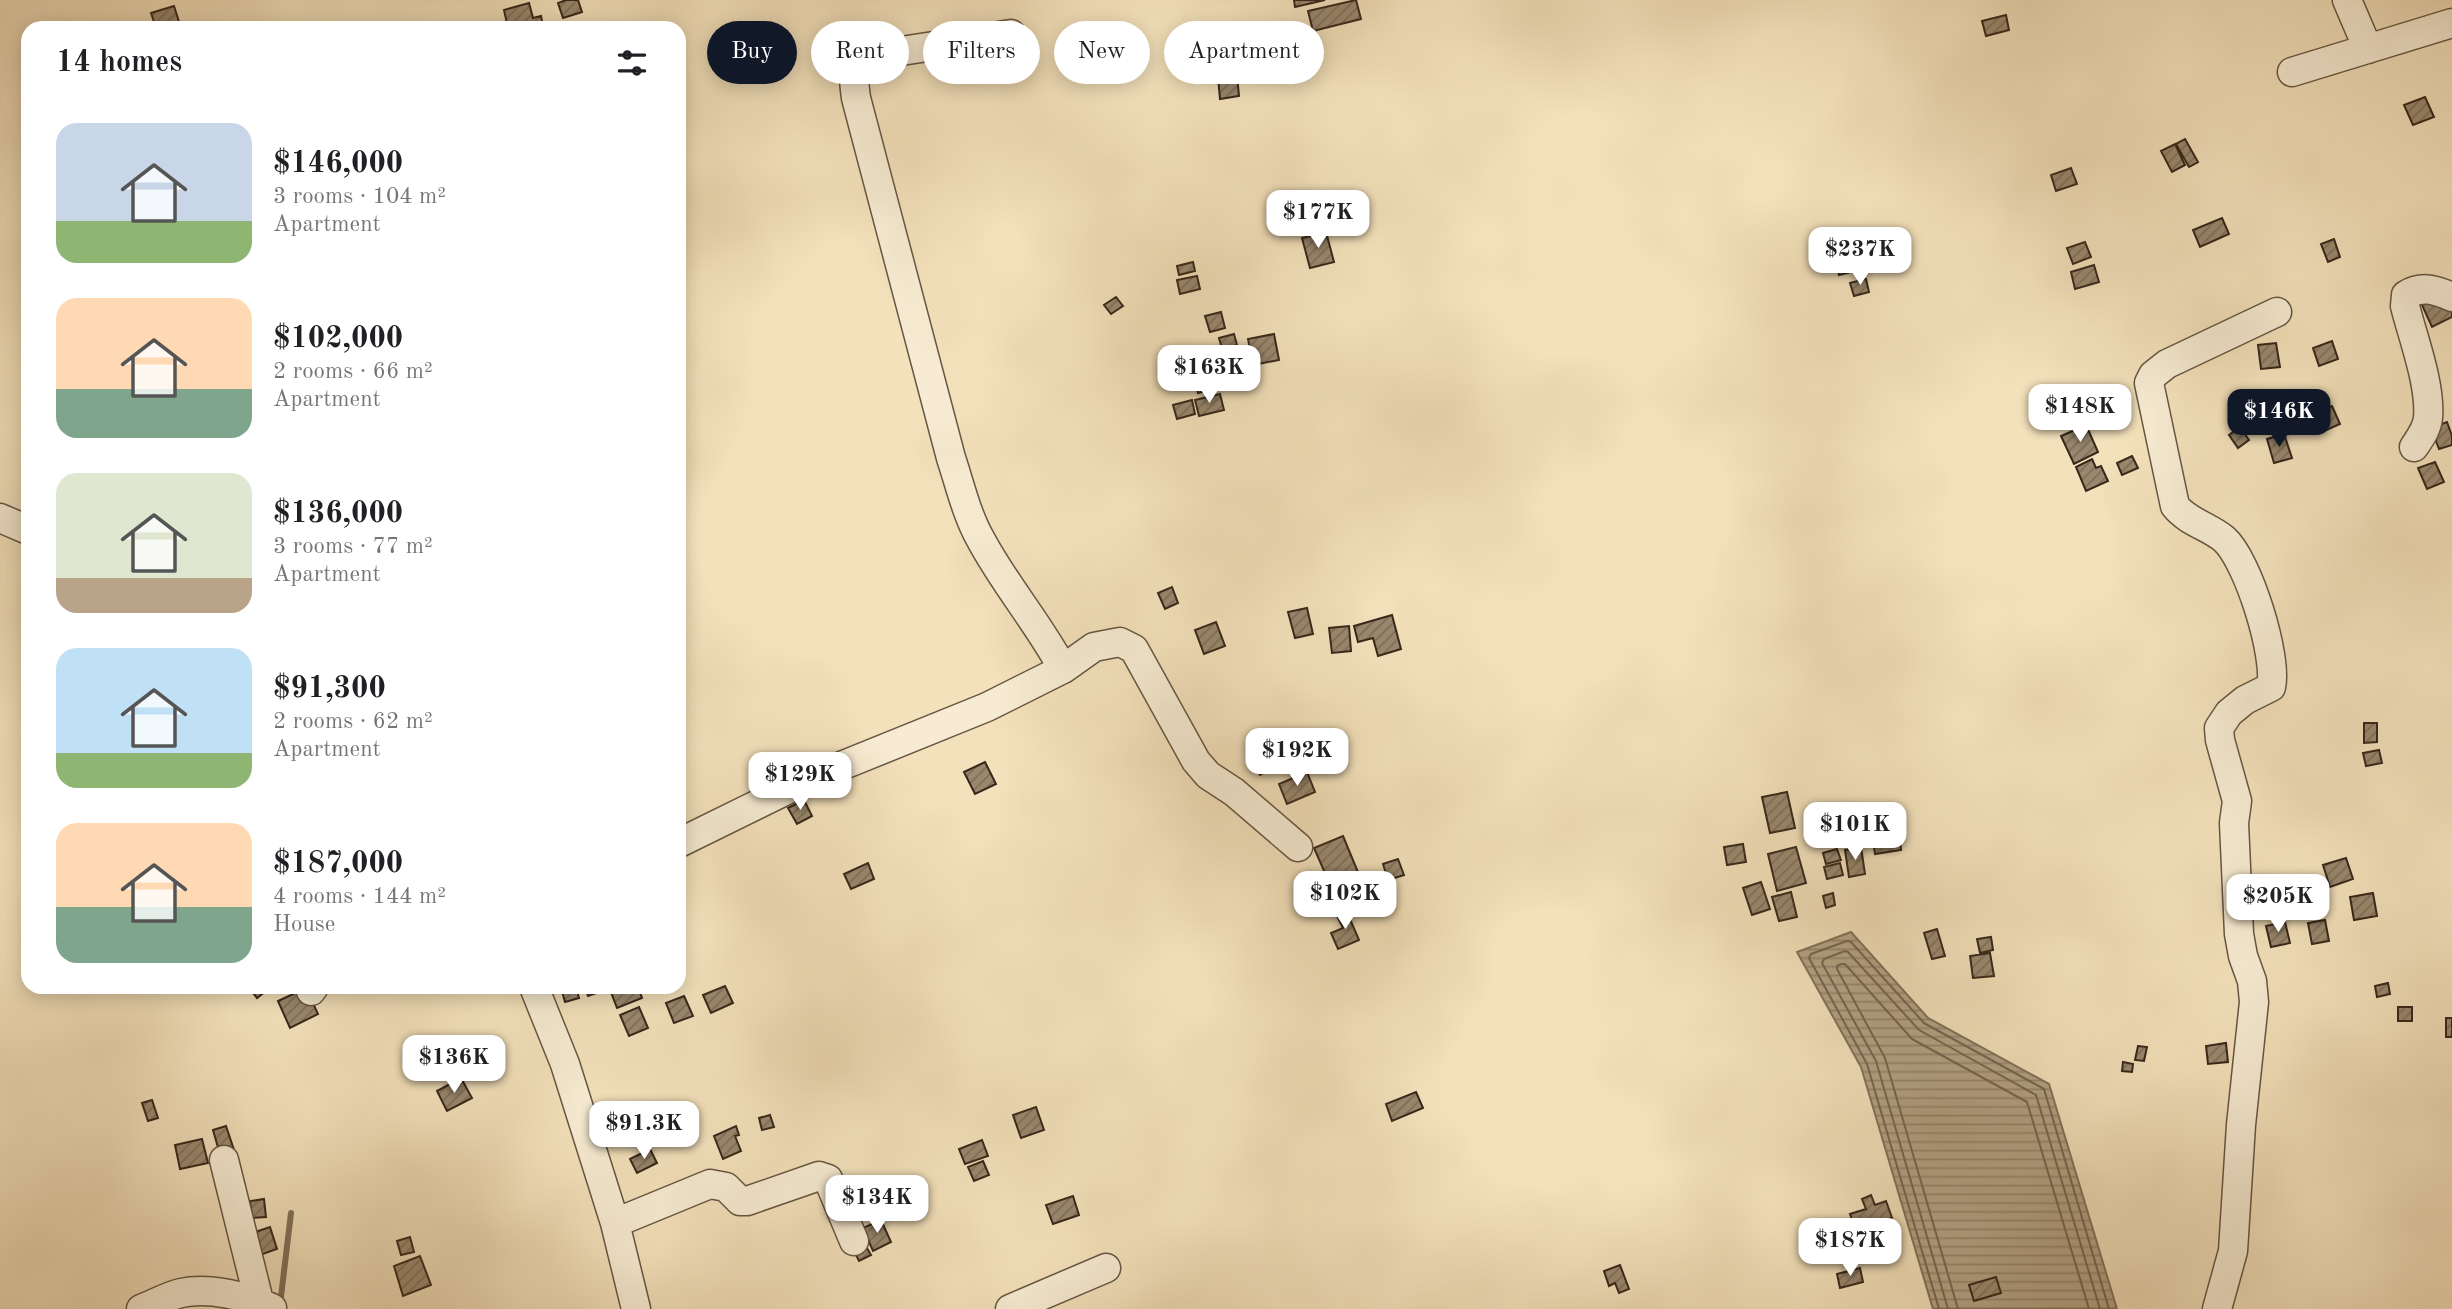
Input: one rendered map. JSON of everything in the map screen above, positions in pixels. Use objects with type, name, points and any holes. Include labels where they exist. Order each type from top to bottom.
[{"type":"street","points":[[2347,0],[2368,49]]},
{"type":"street","points":[[2292,72],[2452,23]]},
{"type":"street","points":[[923,48],[863,60],[855,67],[853,79],[856,98],[944,432],[968,507],[979,537],[1001,575],[1047,639],[1063,669]]},
{"type":"street","points":[[2414,447],[2424,433],[2428,418],[2424,377],[2405,306],[2406,295],[2415,289],[2430,289],[2452,297]]},
{"type":"street","points":[[2217,1309],[2233,1251],[2241,1125],[2254,1002],[2252,981],[2243,957],[2239,934],[2234,823],[2236,801],[2219,728],[2237,706],[2271,687],[2273,669],[2252,587],[2242,562],[2224,540],[2182,514],[2175,506],[2149,383],[2153,375],[2167,364],[2277,312]]},
{"type":"street","points":[[0,517],[21,527]]},
{"type":"street","points":[[686,839],[809,779],[987,707],[1063,669],[1094,648],[1120,642],[1134,649],[1196,761],[1208,775],[1234,792],[1298,847]]},
{"type":"street","points":[[541,994],[615,1223],[636,1309]]},
{"type":"street","points":[[141,1309],[179,1293],[195,1291],[269,1306],[224,1160]]},
{"type":"street","points":[[615,1223],[709,1184],[726,1187],[740,1201],[747,1201],[819,1176],[828,1178],[853,1241]]},
{"type":"street","points":[[1010,1309],[1106,1268]]},
{"type":"water","points":[[1851,932],[1928,1018],[2049,1084],[2117,1309],[1933,1309],[1861,1067],[1797,952]]},
{"type":"building","points":[[578,0],[582,12],[563,18],[558,3]]},
{"type":"building","points":[[1294,0],[1325,0],[1295,7]]},
{"type":"building","points":[[1356,0],[1361,19],[1324,28],[1324,21],[1310,21],[1308,11]]},
{"type":"building","points":[[529,3],[533,18],[541,16],[542,21],[506,21],[504,10]]},
{"type":"building","points":[[174,6],[179,21],[154,21],[151,13]]},
{"type":"building","points":[[2006,15],[2009,30],[1986,36],[1982,21]]},
{"type":"building","points":[[1219,84],[1238,84],[1239,96],[1220,99]]},
{"type":"building","points":[[2425,97],[2434,117],[2413,125],[2404,105]]},
{"type":"building","points":[[2185,139],[2198,162],[2189,167],[2176,144]]},
{"type":"building","points":[[2175,144],[2185,165],[2172,172],[2161,151]]},
{"type":"building","points":[[2071,168],[2077,184],[2056,191],[2051,175]]},
{"type":"building","points":[[2222,218],[2229,234],[2200,247],[2193,230]]},
{"type":"building","points":[[1326,232],[1334,262],[1310,268],[1302,238]]},
{"type":"building","points":[[2334,239],[2340,257],[2328,262],[2321,244]]},
{"type":"building","points":[[2085,242],[2091,257],[2073,264],[2067,248]]},
{"type":"building","points":[[1850,250],[1855,271],[1839,275],[1833,254]]},
{"type":"building","points":[[1193,262],[1195,271],[1179,275],[1177,266]]},
{"type":"building","points":[[2094,265],[2099,282],[2075,289],[2071,272]]},
{"type":"building","points":[[1197,276],[1200,289],[1180,294],[1177,280]]},
{"type":"building","points":[[1866,279],[1869,292],[1854,296],[1850,283]]},
{"type":"building","points":[[2444,294],[2452,317],[2432,327],[2422,305]]},
{"type":"building","points":[[1116,297],[1123,306],[1111,314],[1104,305]]},
{"type":"building","points":[[1221,312],[1225,328],[1210,332],[1205,316]]},
{"type":"building","points":[[1234,334],[1237,345],[1222,349],[1219,338]]},
{"type":"building","points":[[1274,334],[1279,360],[1253,365],[1248,339]]},
{"type":"building","points":[[2332,341],[2338,359],[2319,366],[2313,348]]},
{"type":"building","points":[[2276,343],[2280,367],[2261,369],[2258,345]]},
{"type":"building","points":[[1196,358],[1199,369],[1183,373],[1180,362]]},
{"type":"building","points":[[1214,370],[1219,388],[1198,393],[1194,375]]},
{"type":"building","points":[[1220,394],[1224,410],[1199,416],[1195,400]]},
{"type":"building","points":[[1192,400],[1195,414],[1177,419],[1173,405]]},
{"type":"building","points":[[2332,406],[2340,424],[2322,432],[2314,414]]},
{"type":"building","points":[[2447,422],[2452,445],[2439,449],[2431,428]]},
{"type":"building","points":[[2086,425],[2098,452],[2074,464],[2061,436]]},
{"type":"building","points":[[2240,427],[2249,440],[2238,448],[2229,435]]},
{"type":"building","points":[[2284,434],[2292,458],[2274,463],[2267,439]]},
{"type":"building","points":[[2132,456],[2138,468],[2122,475],[2117,463]]},
{"type":"building","points":[[2092,459],[2096,468],[2101,466],[2108,481],[2086,491],[2076,467]]},
{"type":"building","points":[[2435,462],[2444,482],[2427,489],[2418,468]]},
{"type":"building","points":[[1172,587],[1178,603],[1165,609],[1158,593]]},
{"type":"building","points":[[1307,608],[1313,634],[1295,638],[1288,612]]},
{"type":"building","points":[[1392,615],[1401,649],[1378,656],[1373,638],[1358,642],[1354,626]]},
{"type":"building","points":[[1216,622],[1225,646],[1204,654],[1195,630]]},
{"type":"building","points":[[1349,626],[1351,651],[1332,653],[1329,628]]},
{"type":"building","points":[[2364,723],[2377,723],[2377,742],[2364,743]]},
{"type":"building","points":[[2379,750],[2382,763],[2366,766],[2363,753]]},
{"type":"building","points":[[1261,751],[1272,768],[1260,775],[1250,758]]},
{"type":"building","points":[[985,762],[996,784],[975,794],[964,772]]},
{"type":"building","points":[[1307,772],[1315,792],[1287,804],[1279,784]]},
{"type":"building","points":[[1787,792],[1795,828],[1770,833],[1762,797]]},
{"type":"building","points":[[804,800],[812,816],[797,824],[788,808]]},
{"type":"building","points":[[1841,808],[1845,841],[1822,844],[1818,811]]},
{"type":"building","points":[[1343,836],[1360,877],[1332,889],[1314,848]]},
{"type":"building","points":[[1900,837],[1901,850],[1875,854],[1873,840]]},
{"type":"building","points":[[1743,844],[1746,862],[1727,865],[1724,847]]},
{"type":"building","points":[[1796,847],[1806,883],[1777,891],[1768,854]]},
{"type":"building","points":[[1861,847],[1865,874],[1849,877],[1845,850]]},
{"type":"building","points":[[1837,849],[1841,860],[1826,864],[1823,853]]},
{"type":"building","points":[[2346,858],[2353,879],[2330,887],[2323,865]]},
{"type":"building","points":[[1398,859],[1404,875],[1388,880],[1383,864]]},
{"type":"building","points":[[868,863],[874,879],[851,889],[844,874]]},
{"type":"building","points":[[1840,863],[1843,875],[1827,879],[1824,867]]},
{"type":"building","points":[[1761,882],[1770,909],[1752,915],[1743,888]]},
{"type":"building","points":[[2283,886],[2287,911],[2269,913],[2266,888]]},
{"type":"building","points":[[1791,892],[1797,917],[1779,921],[1772,897]]},
{"type":"building","points":[[1833,893],[1835,905],[1826,908],[1823,896]]},
{"type":"building","points":[[2373,893],[2377,916],[2354,920],[2350,897]]},
{"type":"building","points":[[1346,910],[1359,940],[1338,949],[1331,933],[1343,928],[1336,914]]},
{"type":"building","points":[[2325,920],[2329,941],[2312,944],[2308,923]]},
{"type":"building","points":[[2285,922],[2290,943],[2271,947],[2266,926]]},
{"type":"building","points":[[1937,929],[1945,956],[1932,959],[1924,933]]},
{"type":"building","points":[[1991,937],[1993,950],[1980,953],[1977,939]]},
{"type":"building","points":[[1990,953],[1994,976],[1973,978],[1970,956]]},
{"type":"building","points":[[2388,983],[2390,994],[2377,997],[2375,986]]},
{"type":"building","points":[[725,986],[733,1003],[711,1013],[703,995]]},
{"type":"building","points":[[293,994],[309,994],[318,1014],[290,1028],[278,1001]]},
{"type":"building","points":[[563,994],[578,994],[579,998],[565,1002]]},
{"type":"building","points":[[612,994],[641,994],[642,998],[617,1008]]},
{"type":"building","points":[[684,996],[693,1016],[674,1023],[666,1003]]},
{"type":"building","points":[[639,1007],[648,1028],[629,1036],[620,1015]]},
{"type":"building","points":[[2398,1007],[2412,1007],[2412,1021],[2398,1021]]},
{"type":"building","points":[[2446,1018],[2452,1018],[2452,1037],[2446,1037]]},
{"type":"building","points":[[2226,1043],[2228,1062],[2208,1064],[2206,1046]]},
{"type":"building","points":[[2138,1046],[2147,1047],[2144,1061],[2135,1060]]},
{"type":"building","points":[[2123,1062],[2133,1064],[2132,1072],[2122,1071]]},
{"type":"building","points":[[461,1078],[472,1098],[447,1111],[437,1091]]},
{"type":"building","points":[[1416,1092],[1423,1108],[1392,1121],[1386,1104]]},
{"type":"building","points":[[152,1100],[158,1118],[148,1121],[142,1103]]},
{"type":"building","points":[[1036,1107],[1044,1130],[1021,1138],[1013,1115]]},
{"type":"building","points":[[770,1115],[774,1127],[762,1130],[759,1118]]},
{"type":"building","points":[[226,1126],[235,1153],[221,1158],[213,1130]]},
{"type":"building","points":[[736,1126],[739,1135],[735,1136],[741,1151],[723,1159],[714,1136]]},
{"type":"building","points":[[202,1139],[208,1163],[180,1169],[175,1145]]},
{"type":"building","points":[[982,1140],[988,1156],[965,1164],[959,1149]]},
{"type":"building","points":[[650,1149],[657,1163],[637,1173],[630,1159]]},
{"type":"building","points":[[983,1161],[989,1175],[974,1181],[968,1167]]},
{"type":"building","points":[[1871,1195],[1875,1205],[1886,1201],[1892,1218],[1856,1231],[1850,1214],[1866,1209],[1862,1199]]},
{"type":"building","points":[[1073,1196],[1079,1215],[1053,1224],[1046,1205]]},
{"type":"building","points":[[264,1199],[266,1217],[252,1218],[250,1201]]},
{"type":"building","points":[[881,1220],[891,1242],[873,1251],[863,1228]]},
{"type":"building","points":[[270,1227],[277,1249],[260,1255],[252,1233]]},
{"type":"building","points":[[1839,1227],[1843,1239],[1853,1236],[1857,1245],[1838,1251],[1836,1244],[1827,1248],[1822,1233]]},
{"type":"building","points":[[410,1237],[414,1252],[401,1255],[397,1241]]},
{"type":"building","points":[[864,1243],[871,1255],[859,1261],[853,1249]]},
{"type":"building","points":[[420,1256],[431,1285],[403,1296],[394,1266]]},
{"type":"building","points":[[1620,1265],[1629,1289],[1619,1293],[1615,1283],[1609,1286],[1604,1271]]},
{"type":"building","points":[[1860,1268],[1863,1282],[1840,1288],[1837,1274]]},
{"type":"building","points":[[1996,1277],[2001,1293],[1974,1301],[1969,1285]]},
{"type":"waterway","points":[[280,1305],[291,1213]]}]
